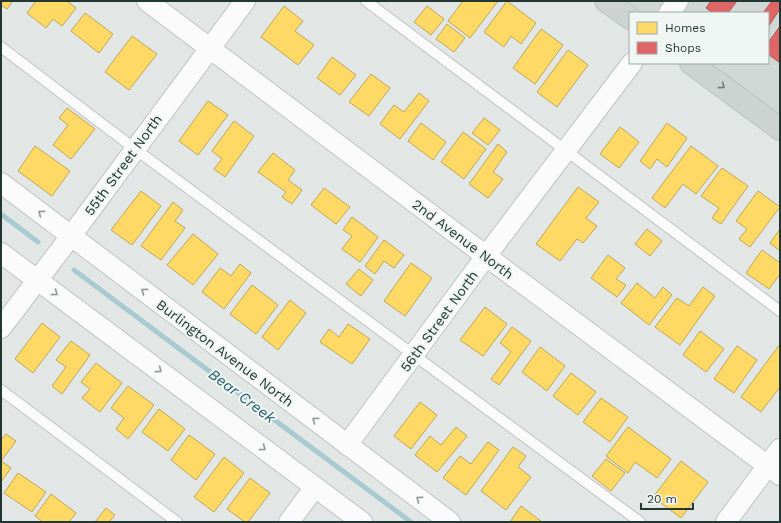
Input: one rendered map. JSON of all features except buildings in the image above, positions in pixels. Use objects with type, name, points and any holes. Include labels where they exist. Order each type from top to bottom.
[{"type":"main road","points":[[606,1],[629,17]]},
{"type":"main road","points":[[692,64],[780,129]]},
{"type":"street","name":"2nd Avenue North","points":[[147,1],[774,470]]},
{"type":"street","name":"55th Street North","points":[[1,328],[245,1]]},
{"type":"street","points":[[671,12],[678,1]]},
{"type":"street","name":"56th Street North","points":[[347,445],[486,256],[631,64]]},
{"type":"street","name":"Burlington Avenue North","points":[[1,183],[450,522]]},
{"type":"street","points":[[1,253],[362,522]]},
{"type":"street","points":[[726,522],[774,470],[780,449]]},
{"type":"street","points":[[289,522],[315,487]]},
{"type":"lane","points":[[366,1],[780,311]]},
{"type":"lane","points":[[1,47],[135,149],[640,522]]},
{"type":"lane","points":[[1,390],[177,522]]},
{"type":"shaded area","points":[[623,1],[667,1],[659,12],[639,12]]},
{"type":"shaded area","points":[[690,1],[780,1],[780,117],[709,64],[769,64],[769,12],[682,12]]},
{"type":"waterway","name":"Bear Creek","points":[[1,214],[38,242]]},
{"type":"waterway","name":"Bear Creek","points":[[74,270],[411,522]]}]
